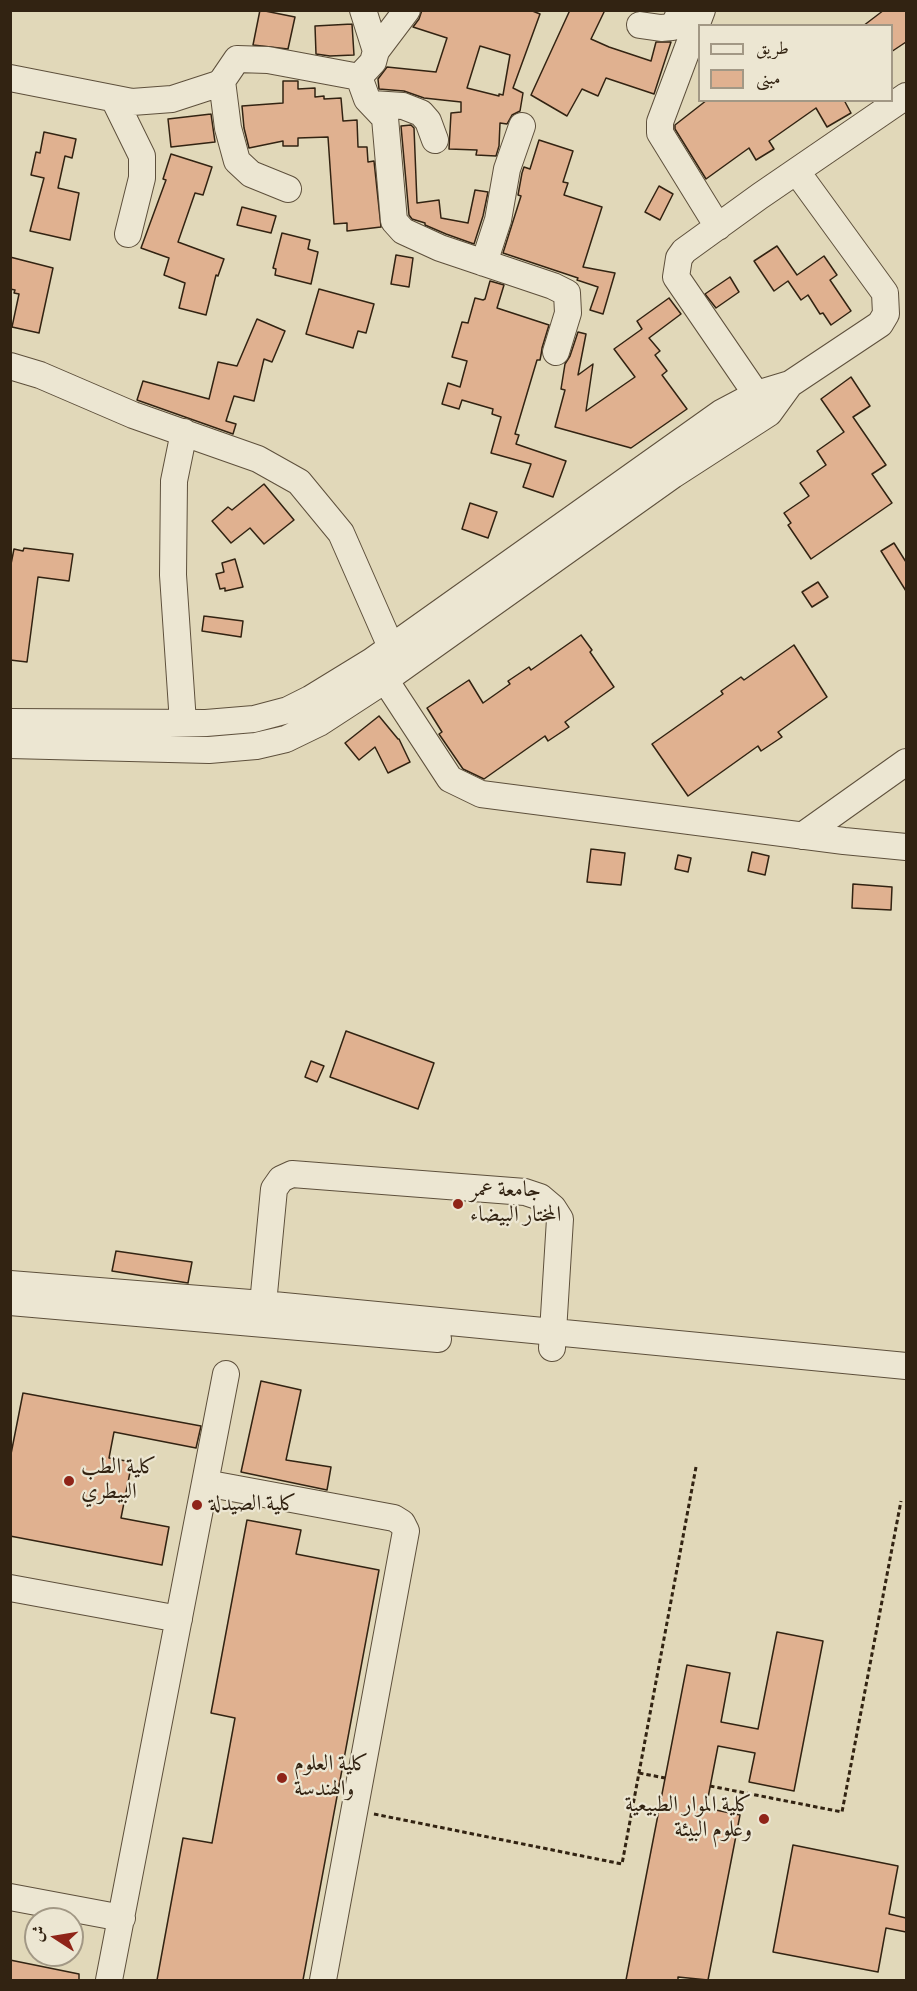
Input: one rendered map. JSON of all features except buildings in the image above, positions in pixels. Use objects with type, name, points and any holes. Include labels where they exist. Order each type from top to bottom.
[{"type":"street","points":[[363,10],[376,51]]},
{"type":"street","points":[[359,77],[373,62],[376,51],[407,10]]},
{"type":"street","points":[[640,25],[672,27],[678,19],[680,10]]},
{"type":"street","points":[[702,10],[660,122],[660,133],[718,226]]},
{"type":"street","points":[[10,78],[132,102],[172,99],[222,81],[237,59],[268,60],[359,77]]},
{"type":"street","points":[[359,77],[367,99],[385,118],[394,221],[403,231],[441,248],[553,286],[567,293],[568,313],[556,352]]},
{"type":"street","points":[[222,81],[228,128],[237,161],[251,174],[288,189]]},
{"type":"street","points":[[763,404],[675,278],[678,258],[718,226],[906,96]]},
{"type":"street","points":[[114,99],[142,156],[142,178],[128,234]]},
{"type":"street","points":[[372,104],[403,106],[421,113],[428,121],[435,140]]},
{"type":"street","points":[[484,263],[498,220],[507,169],[522,126]]},
{"type":"street","points":[[10,722],[183,723],[254,719],[288,710],[383,663],[673,475],[790,384],[880,324],[886,314],[885,293],[797,171]]},
{"type":"street","points":[[10,366],[40,375],[134,415],[258,459],[299,482],[341,533],[383,663],[450,779],[467,789],[481,794],[532,801],[906,847]]},
{"type":"street","points":[[183,723],[173,575],[174,481],[184,432]]},
{"type":"street","points":[[10,745],[209,750],[256,746],[286,739],[319,723],[383,663]]},
{"type":"street","points":[[802,836],[906,762]]},
{"type":"street","points":[[263,1304],[274,1190],[281,1179],[292,1174],[525,1192],[540,1197],[554,1208],[560,1220],[553,1341]]},
{"type":"street","points":[[10,1284],[263,1304],[906,1384]]},
{"type":"street","points":[[10,1302],[906,1366]]},
{"type":"street","points":[[109,1980],[226,1374]]},
{"type":"street","points":[[205,1483],[394,1518],[402,1523],[406,1531],[323,1980]]},
{"type":"street","points":[[10,1588],[179,1619]]},
{"type":"street","points":[[10,1897],[122,1918]]},
{"type":"path","points":[[354,1810],[622,1864],[696,1467]]},
{"type":"path","points":[[710,1786],[842,1812],[901,1501]]},
{"type":"path","points":[[639,1773],[665,1778]]},
{"type":"place","name":"جامعة عمر المختار البيضاء","points":[[458,1204]]},
{"type":"place","name":"كلية الطب البيطري","points":[[69,1481]]},
{"type":"place","name":"كلية الصيدلة","points":[[197,1505]]},
{"type":"place","name":"كلية العلوم والهندسة","points":[[282,1778]]},
{"type":"place","name":"كلية الموار الطبيعية وعلوم البيئة","points":[[764,1819]]}]
